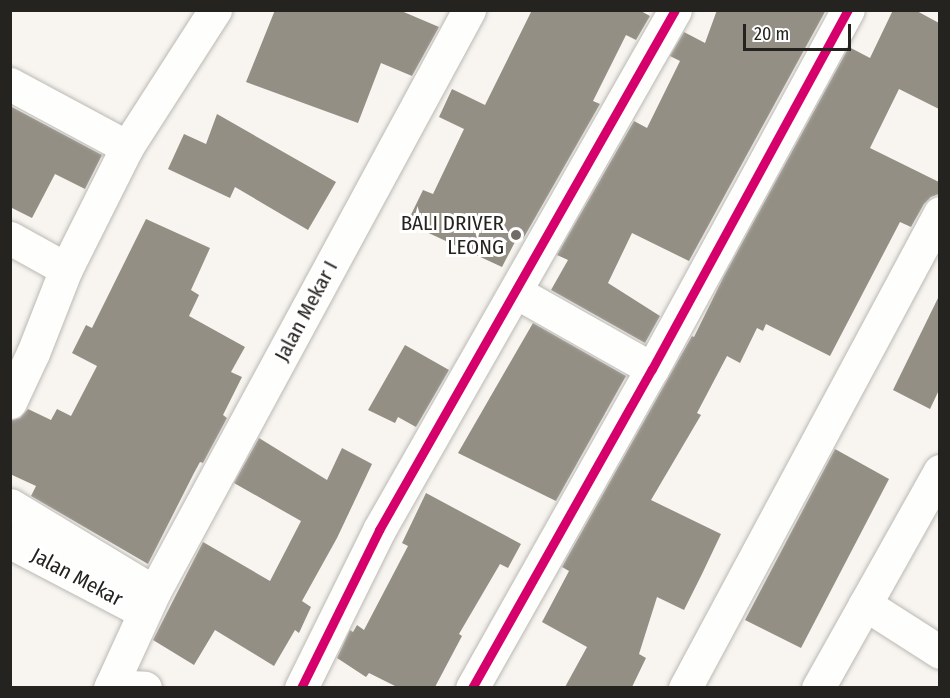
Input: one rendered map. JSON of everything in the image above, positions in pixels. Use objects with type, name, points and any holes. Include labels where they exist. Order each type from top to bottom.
[{"type":"street","points":[[10,402],[33,353],[66,269],[127,147],[215,10]]},
{"type":"street","name":"Jalan Mekar I","points":[[111,687],[149,602],[469,10]]},
{"type":"street","points":[[302,687],[380,530],[675,10]]},
{"type":"street","points":[[472,687],[652,369],[848,10]]},
{"type":"street","points":[[10,84],[127,147]]},
{"type":"street","points":[[685,687],[939,213]]},
{"type":"street","points":[[10,238],[66,269]]},
{"type":"street","points":[[516,292],[652,369]]},
{"type":"street","points":[[818,687],[939,471]]},
{"type":"street","points":[[10,505],[149,602]]},
{"type":"street","name":"Jalan Mekar","points":[[10,542],[149,602]]},
{"type":"street","points":[[866,604],[939,652]]},
{"type":"street","points":[[111,687],[144,687]]},
{"type":"building","points":[[275,10],[399,10],[439,27],[412,76],[381,63],[358,123],[246,82]]},
{"type":"building","points":[[532,10],[639,10],[650,16],[636,40],[626,35],[593,101],[600,104],[523,239],[518,236],[502,267],[407,223],[423,190],[433,194],[464,129],[439,117],[452,89],[485,105]]},
{"type":"building","points":[[717,10],[826,10],[689,261],[632,233],[608,283],[660,316],[645,343],[551,290],[568,260],[557,255],[634,121],[647,128],[680,61],[670,56],[684,32],[705,43]]},
{"type":"building","points":[[893,10],[915,10],[939,23],[939,109],[899,89],[870,148],[939,182],[939,194],[931,197],[924,204],[911,227],[900,222],[830,356],[766,324],[763,331],[757,328],[740,363],[727,356],[697,413],[701,415],[651,500],[721,534],[702,574],[684,610],[657,597],[639,654],[646,658],[632,687],[565,687],[587,647],[542,622],[569,571],[562,567],[692,336],[694,337],[723,278],[849,47],[870,58]]},
{"type":"building","points":[[10,106],[102,155],[85,189],[55,174],[32,218],[10,207]]},
{"type":"building","points":[[217,114],[336,182],[308,230],[235,187],[230,198],[168,169],[184,134],[206,144]]},
{"type":"building","points":[[146,219],[210,248],[191,290],[199,295],[189,316],[245,347],[231,372],[242,377],[223,415],[227,418],[203,463],[200,462],[194,473],[148,564],[31,496],[36,486],[10,474],[10,421],[20,418],[28,409],[51,420],[57,409],[71,416],[97,366],[72,353],[86,325],[92,328]]},
{"type":"building","points":[[939,296],[939,390],[930,409],[893,390]]},
{"type":"building","points":[[533,323],[626,376],[556,501],[458,453]]},
{"type":"building","points":[[405,345],[449,370],[416,427],[398,417],[395,423],[368,410]]},
{"type":"building","points":[[259,438],[327,480],[342,448],[372,464],[337,538],[302,601],[311,607],[299,633],[295,630],[274,666],[215,630],[194,665],[153,640],[203,542],[270,581],[301,521],[234,483]]},
{"type":"building","points":[[835,449],[889,479],[801,648],[745,620]]},
{"type":"building","points":[[426,493],[521,544],[508,568],[500,564],[459,634],[462,636],[435,687],[397,687],[369,673],[366,677],[337,658],[350,630],[353,632],[357,625],[364,630],[408,546],[402,543]]},
{"type":"cycle path","points":[[301,688],[379,530],[675,10]]},
{"type":"cycle path","points":[[472,688],[652,369],[848,10]]},
{"type":"place","name":"BALI DRIVER LEONG","points":[[516,235]]}]
